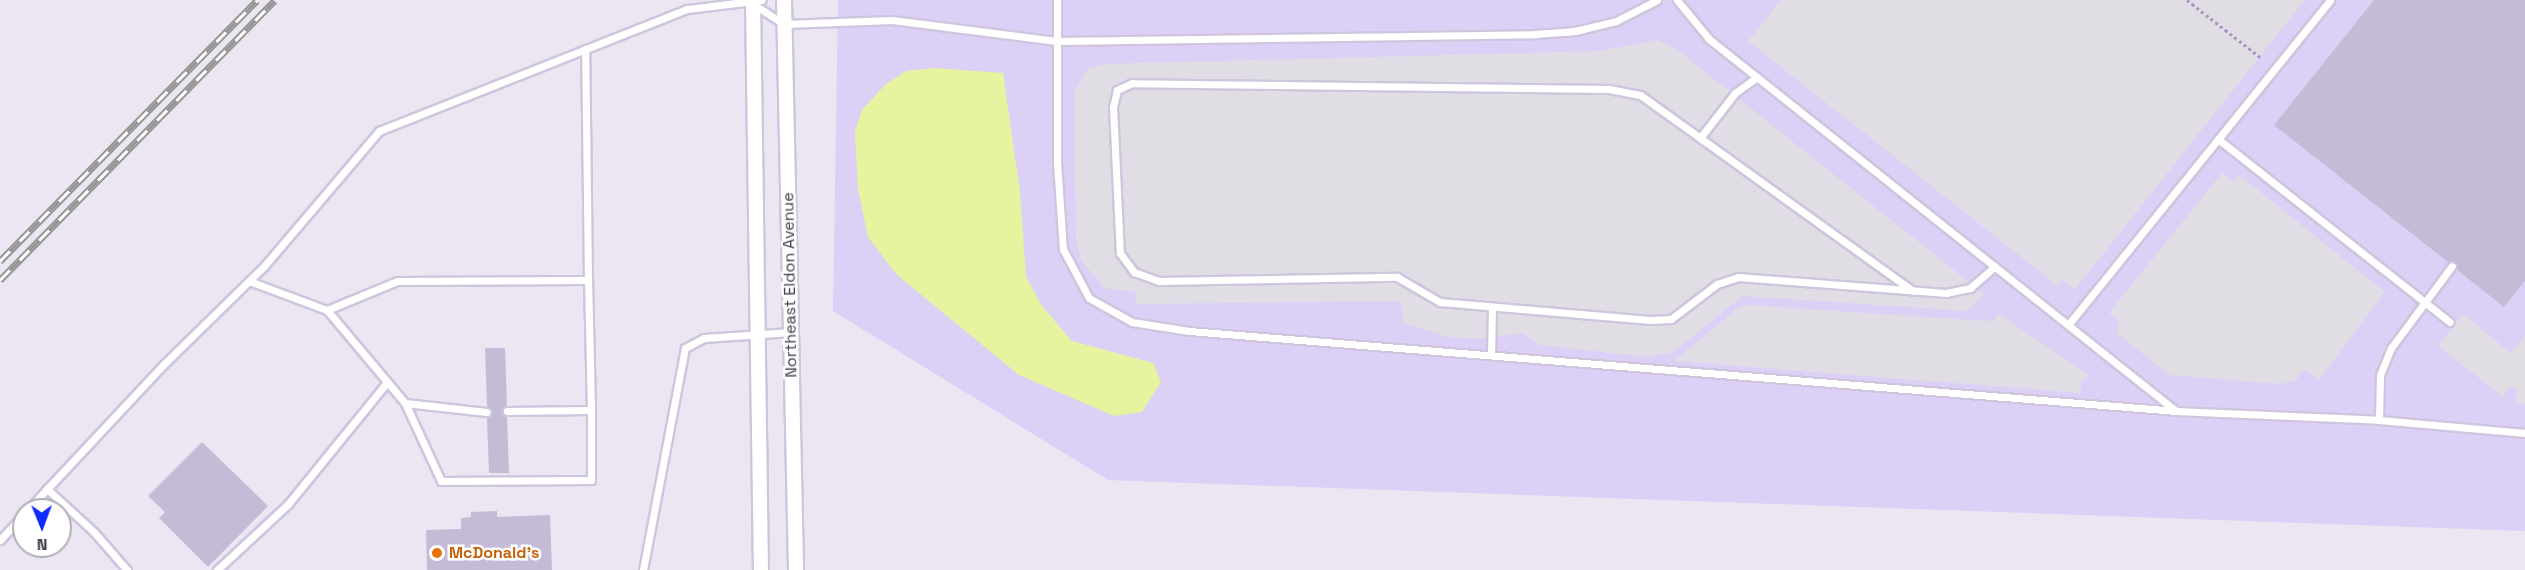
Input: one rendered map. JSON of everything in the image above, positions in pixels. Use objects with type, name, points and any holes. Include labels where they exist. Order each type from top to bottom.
[{"type":"street","name":"Northeast Eldon Avenue","points":[[784,0],[796,570]]},
{"type":"street","name":"Northeast Eldon Avenue","points":[[755,1],[761,570]]},
{"type":"lane","points":[[1057,0],[1057,162],[1062,249],[1089,298],[1132,322],[1189,331],[2176,411],[2379,420],[2525,433]]},
{"type":"lane","points":[[39,498],[164,364],[249,280],[379,131],[687,9],[755,1],[784,24],[892,20],[1057,41],[1535,34],[1575,31],[1616,21],[1657,0]]},
{"type":"lane","points":[[1677,0],[1709,39],[2176,411]]},
{"type":"lane","points":[[2068,325],[2330,0]]},
{"type":"lane","points":[[249,280],[327,310],[405,403],[441,481],[591,480],[585,49]]},
{"type":"lane","points":[[1700,138],[1735,93],[1757,77]]},
{"type":"lane","points":[[1913,291],[1640,95],[1608,89],[1132,83],[1118,90],[1113,107],[1120,253],[1134,272],[1160,281],[1397,277],[1440,302],[1671,319],[1717,284],[1738,277],[1913,291],[1946,293],[1970,288],[1995,266]]},
{"type":"lane","points":[[2218,139],[2450,322]]},
{"type":"lane","points":[[2379,420],[2380,375],[2391,348],[2452,266]]},
{"type":"lane","points":[[327,310],[396,281],[588,280]]},
{"type":"lane","points":[[1491,355],[1492,307]]},
{"type":"lane","points":[[643,570],[685,348],[704,338],[791,332]]},
{"type":"lane","points":[[217,570],[288,504],[387,382]]},
{"type":"lane","points":[[405,403],[487,412]]},
{"type":"lane","points":[[507,411],[591,410]]},
{"type":"lane","points":[[47,489],[94,532],[127,570]]},
{"type":"lane","points":[[0,540],[12,527]]},
{"type":"path","points":[[2187,0],[2260,57]]},
{"type":"shaded area","points":[[838,0],[2525,0],[2525,531],[1108,480],[833,311]]},
{"type":"shaded area","points":[[1781,0],[2305,0],[2075,289],[2063,280],[2058,286],[1748,41]]},
{"type":"shaded area","points":[[1656,40],[1675,48],[1984,294],[1967,311],[1743,296],[1673,352],[1648,357],[1539,345],[1523,333],[1477,339],[1449,337],[1403,323],[1401,301],[1136,304],[1136,292],[1104,288],[1081,260],[1076,240],[1074,92],[1088,68],[1105,64],[1600,51]]},
{"type":"shaded area","points":[[934,68],[1003,73],[1020,192],[1026,277],[1042,306],[1072,341],[1153,363],[1161,382],[1142,412],[1114,416],[1019,375],[896,274],[868,237],[858,189],[855,132],[862,110],[885,85],[906,71]]},
{"type":"shaded area","points":[[2222,173],[2234,181],[2239,175],[2385,292],[2319,380],[2304,369],[2296,380],[2280,384],[2169,375],[2117,333],[2119,321],[2109,313]]},
{"type":"shaded area","points":[[1750,305],[1985,321],[1995,320],[1998,313],[2090,376],[2082,380],[2080,393],[1674,361],[1739,307]]},
{"type":"shaded area","points":[[2463,314],[2511,353],[2525,336],[2525,405],[2516,404],[2517,388],[2510,386],[2503,397],[2438,346]]},
{"type":"building","points":[[2374,0],[2525,0],[2525,281],[2504,307],[2456,269],[2456,262],[2448,262],[2274,125]]},
{"type":"building","points":[[485,348],[505,348],[507,405],[501,412],[507,417],[509,473],[489,473],[487,418],[493,412],[487,406]]},
{"type":"building","points":[[202,442],[268,506],[208,567],[159,518],[165,512],[148,496]]},
{"type":"building","points":[[497,511],[497,517],[550,515],[552,570],[427,570],[426,530],[461,529],[461,518],[471,517],[471,512]]},
{"type":"railway","points":[[0,261],[257,0]]},
{"type":"railway","points":[[0,280],[275,0]]},
{"type":"place","name":"McDonald's","points":[[437,553]]}]
